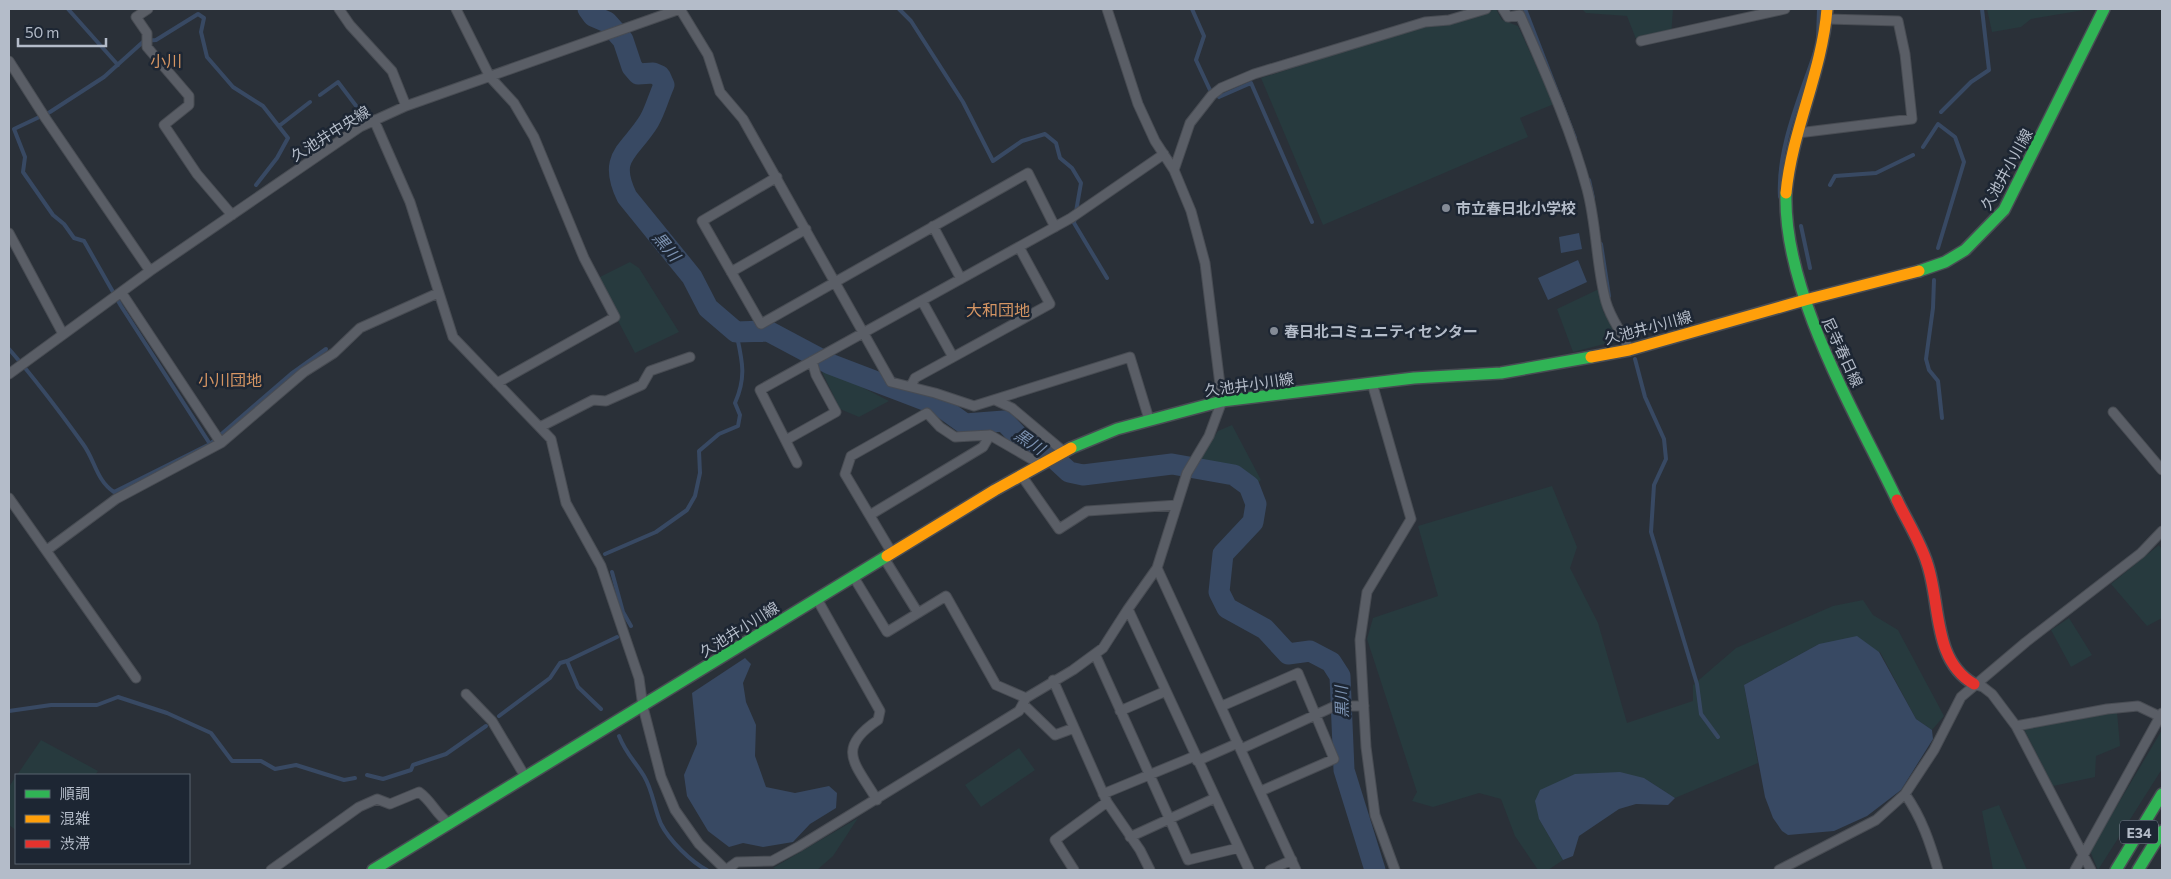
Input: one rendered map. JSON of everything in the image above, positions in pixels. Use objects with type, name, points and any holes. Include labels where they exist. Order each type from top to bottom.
[{"type":"main road","name":"久池井小川線","points":[[374,870],[1021,475],[1060,453],[1117,428],[1222,401],[1414,378],[1500,373],[1629,350],[1805,300],[1915,272],[1945,262],[1980,238],[2004,210],[2020,182],[2104,9]]},
{"type":"main road","name":"尼寺春日線","points":[[1827,14],[1827,34],[1816,77],[1798,133],[1786,196],[1805,300],[1815,329],[1927,563],[1943,645],[1962,677],[1974,684]]},
{"type":"main road","name":"E34","points":[[2116,870],[2162,794]]},
{"type":"main road","name":"E34","points":[[2138,870],[2162,831]]},
{"type":"street","points":[[148,9],[136,17],[147,33],[147,47],[189,96],[188,105],[164,125],[197,174],[232,214]]},
{"type":"street","points":[[339,9],[350,25],[392,71],[406,106]]},
{"type":"street","points":[[456,9],[490,77],[514,103],[534,137],[584,258],[615,317],[497,383]]},
{"type":"street","points":[[680,9],[708,55],[720,92],[743,119],[892,382],[974,406],[1130,357],[1149,419]]},
{"type":"street","name":"久池井中央線","points":[[9,374],[150,271],[343,138],[374,120],[406,106],[680,9]]},
{"type":"street","points":[[374,120],[410,202],[453,337],[551,439],[558,458],[566,503],[601,566],[639,678],[643,707],[661,778],[675,810],[699,844],[726,870],[737,862],[772,862],[877,800],[1019,711],[1025,701],[1053,680],[1073,670],[1103,648],[1157,568],[1187,473],[1209,436],[1222,401],[1205,263],[1191,211],[1174,170],[1155,141],[1138,104],[1107,9]]},
{"type":"street","points":[[1174,170],[1190,123],[1212,95],[1221,88],[1254,74],[1417,24],[1449,20],[1486,9]]},
{"type":"street","points":[[1503,9],[1508,17],[1520,15],[1560,106],[1587,190],[1606,302],[1629,350]]},
{"type":"street","points":[[1640,41],[1785,9]]},
{"type":"street","points":[[1798,133],[1912,119],[1905,54],[1898,21],[1827,14]]},
{"type":"street","points":[[9,61],[44,116],[150,271]]},
{"type":"street","points":[[798,463],[760,390],[811,364],[864,331],[1055,227],[1164,154]]},
{"type":"street","points":[[777,178],[702,221],[761,324],[1028,173],[1055,227]]},
{"type":"street","points":[[934,226],[961,279]]},
{"type":"street","points":[[731,272],[806,229]]},
{"type":"street","points":[[9,233],[63,334]]},
{"type":"street","points":[[911,386],[915,378],[1050,304],[1019,247]]},
{"type":"street","points":[[47,550],[116,499],[221,443],[304,372],[334,353],[360,328],[438,293]]},
{"type":"street","points":[[118,295],[221,443]]},
{"type":"street","points":[[922,301],[953,357]]},
{"type":"street","points":[[540,427],[593,400],[606,401],[642,385],[650,371],[690,356]]},
{"type":"street","points":[[786,440],[836,412],[811,364]]},
{"type":"street","points":[[1372,383],[1411,519],[1367,592],[1360,640],[1366,747],[1375,815],[1395,870]]},
{"type":"street","points":[[995,400],[1012,408],[1060,453]]},
{"type":"street","points":[[2113,412],[2162,470]]},
{"type":"street","points":[[918,613],[870,516],[845,474],[851,456],[927,413],[940,427],[955,437],[990,435],[1043,462]]},
{"type":"street","points":[[870,516],[983,447],[990,435]]},
{"type":"street","points":[[1021,475],[1059,528],[1087,511],[1177,505]]},
{"type":"street","points":[[9,498],[136,678]]},
{"type":"street","points":[[1779,870],[1876,820],[1905,794],[1934,750],[1961,697],[1974,684],[2141,553],[2162,531]]},
{"type":"street","points":[[1157,568],[1296,870]]},
{"type":"street","points":[[853,576],[887,632],[946,596],[996,685],[1025,701],[1056,735],[1074,728]]},
{"type":"street","points":[[817,599],[880,711],[878,720],[858,734],[852,750],[857,766],[877,800]]},
{"type":"street","points":[[1128,609],[1249,870]]},
{"type":"street","points":[[1095,654],[1188,860],[1238,848]]},
{"type":"street","points":[[1222,706],[1298,673],[1334,759],[1261,791]]},
{"type":"street","points":[[1053,680],[1105,798],[1140,850],[1150,870]]},
{"type":"street","points":[[1974,684],[1983,687],[1992,694],[2016,726],[2091,870]]},
{"type":"street","points":[[1120,711],[1166,691]]},
{"type":"street","points":[[466,694],[492,721],[526,778]]},
{"type":"street","points":[[1074,870],[1054,840],[1105,798],[1150,775],[1196,758],[1240,746],[1316,716],[1335,706],[1364,706]]},
{"type":"street","points":[[2016,726],[2107,709],[2138,706],[2161,715],[2075,870]]},
{"type":"street","points":[[271,870],[359,806],[377,799],[390,804],[419,792],[430,800],[438,816],[450,824]]},
{"type":"street","points":[[1905,794],[1916,810],[1929,840],[1938,870]]},
{"type":"street","points":[[1130,837],[1215,798]]},
{"type":"street","points":[[1270,870],[1292,860]]},
{"type":"green space","points":[[1496,9],[1502,20],[1518,26],[1554,104],[1520,118],[1528,137],[1323,225],[1261,78],[1421,27],[1448,25]]},
{"type":"green space","points":[[1582,9],[1673,9],[1671,37],[1638,44],[1627,16],[1586,13]]},
{"type":"green space","points":[[1987,9],[2090,9],[2031,19],[2021,27],[1992,32]]},
{"type":"green space","points":[[630,262],[639,268],[679,332],[635,353],[596,279]]},
{"type":"green space","points":[[1599,289],[1603,311],[1620,340],[1573,352],[1557,309]]},
{"type":"green space","points":[[822,372],[832,372],[889,401],[859,417],[840,409]]},
{"type":"green space","points":[[1232,425],[1261,480],[1254,486],[1238,469],[1198,461],[1218,431]]},
{"type":"green space","points":[[1552,486],[1577,547],[1570,568],[1598,623],[1627,723],[1693,701],[1693,685],[1736,648],[1833,606],[1863,600],[1873,615],[1898,630],[1944,716],[1932,730],[1916,719],[1880,652],[1819,644],[1744,685],[1758,763],[1675,798],[1644,778],[1539,819],[1563,860],[1548,870],[1538,870],[1515,836],[1501,799],[1479,793],[1433,807],[1412,801],[1417,792],[1367,639],[1373,618],[1438,596],[1418,526]]},
{"type":"green space","points":[[2159,545],[2162,550],[2162,618],[2147,626],[2111,584]]},
{"type":"green space","points":[[2069,618],[2092,655],[2071,667],[2051,630]]},
{"type":"green space","points":[[2117,712],[2120,746],[2096,756],[2095,777],[2053,786],[2024,729]]},
{"type":"green space","points":[[2162,730],[2162,769],[2098,870],[2090,851]]},
{"type":"green space","points":[[41,740],[98,771],[96,774],[18,774]]},
{"type":"green space","points":[[1019,748],[1035,770],[981,807],[965,785]]},
{"type":"green space","points":[[15,778],[15,829],[9,825],[9,787]]},
{"type":"green space","points":[[1999,805],[2027,870],[1993,870],[1982,811]]},
{"type":"green space","points":[[858,818],[833,856],[817,870],[778,870],[773,868]]},
{"type":"water","points":[[1579,233],[1582,249],[1561,253],[1559,237]]},
{"type":"water","points":[[1578,260],[1587,282],[1548,300],[1538,278]]},
{"type":"water","points":[[1857,636],[1879,652],[1916,719],[1932,730],[1933,739],[1901,790],[1867,816],[1834,831],[1788,835],[1782,831],[1773,818],[1765,797],[1744,685],[1819,644]]},
{"type":"water","points":[[745,658],[751,664],[743,683],[746,702],[756,725],[755,756],[766,787],[795,793],[829,786],[837,793],[836,808],[810,824],[793,842],[763,847],[743,843],[729,847],[708,831],[687,796],[684,775],[697,744],[692,693]]},
{"type":"water","points":[[1620,772],[1644,778],[1675,798],[1668,805],[1636,804],[1619,809],[1579,836],[1573,856],[1563,860],[1539,819],[1535,801],[1540,790],[1575,774]]},
{"type":"waterway","points":[[68,9],[118,65]]},
{"type":"waterway","name":"黒川","points":[[588,9],[593,16],[607,22],[623,40],[632,67],[638,74],[653,73],[660,76],[664,85],[649,121],[623,155],[620,163],[621,183],[627,197],[692,277],[708,308],[736,332],[768,331],[830,364],[940,406],[965,424],[1004,421],[1020,438],[1043,448],[1069,472],[1083,475],[1172,464],[1234,475],[1249,486],[1256,504],[1253,522],[1223,554],[1219,592],[1227,608],[1265,629],[1288,654],[1310,651],[1331,662],[1340,676],[1344,770],[1375,870]]},
{"type":"waterway","points":[[899,9],[911,21],[963,102],[993,161],[1022,141],[1045,134],[1056,143],[1060,158],[1072,168],[1081,183],[1074,223],[1107,278]]},
{"type":"waterway","points":[[1192,9],[1204,36],[1196,60],[1210,90]]},
{"type":"waterway","points":[[1525,9],[1575,138]]},
{"type":"waterway","points":[[1818,38],[1819,9]]},
{"type":"waterway","points":[[1941,112],[1971,82],[1989,70],[1982,9]]},
{"type":"waterway","points":[[256,185],[277,158],[288,138],[263,106],[233,87],[207,57],[201,32],[204,18],[198,14],[156,40],[144,41],[104,77],[50,112],[14,129],[25,157],[23,172],[53,215],[64,224],[74,238],[84,241],[121,306],[210,444],[291,374],[326,349]]},
{"type":"waterway","points":[[1780,197],[1782,159],[1786,141],[1816,49]]},
{"type":"waterway","points":[[320,95],[338,82],[363,115]]},
{"type":"waterway","points":[[1219,97],[1251,83],[1312,222]]},
{"type":"waterway","points":[[279,126],[310,102]]},
{"type":"waterway","points":[[1923,147],[1938,124],[1955,137],[1964,162],[1938,248]]},
{"type":"waterway","points":[[1830,185],[1835,176],[1876,173],[1913,155]]},
{"type":"waterway","points":[[1589,180],[1593,198]]},
{"type":"waterway","points":[[1801,226],[1810,268]]},
{"type":"waterway","points":[[1601,244],[1609,296]]},
{"type":"waterway","points":[[1934,280],[1933,308],[1926,359],[1929,370],[1938,381],[1942,418]]},
{"type":"waterway","points":[[605,554],[656,532],[687,510],[695,496],[700,473],[699,451],[719,434],[738,426],[740,415],[735,403],[741,384],[742,368],[736,332]]},
{"type":"waterway","points":[[9,349],[74,432],[87,450],[99,476],[114,492],[210,444]]},
{"type":"waterway","points":[[1635,359],[1645,397],[1664,439],[1666,459],[1654,485],[1651,532],[1697,684],[1701,714],[1718,737]]},
{"type":"waterway","points":[[612,572],[623,612],[631,626]]},
{"type":"waterway","points":[[601,709],[578,687],[567,661],[617,637]]},
{"type":"waterway","points":[[499,716],[550,678],[560,663],[567,661]]},
{"type":"waterway","points":[[9,711],[51,705],[97,705],[118,697],[167,713],[211,733],[232,761],[261,761],[275,769],[296,765],[344,780],[355,778]]},
{"type":"waterway","points":[[367,775],[383,779],[411,770],[413,765],[446,754],[486,726]]},
{"type":"waterway","points":[[619,736],[647,782],[661,824],[675,843],[688,856],[707,870]]},
{"type":"traffic: fast","points":[[1919,271],[1945,262],[1965,250],[2004,210],[2104,9]]},
{"type":"traffic: fast","points":[[1786,193],[1788,231],[1796,270],[1809,310],[1843,390],[1897,500]]},
{"type":"traffic: fast","points":[[1071,448],[1117,429],[1222,401],[1414,378],[1501,373],[1591,357]]},
{"type":"traffic: fast","points":[[373,870],[887,556]]},
{"type":"traffic: fast","points":[[2116,870],[2162,794]]},
{"type":"traffic: fast","points":[[2138,870],[2162,831]]},
{"type":"traffic: slow","points":[[1786,193],[1794,147],[1819,55],[1827,9]]},
{"type":"traffic: slow","points":[[1591,357],[1629,350],[1805,300],[1919,271]]},
{"type":"traffic: slow","points":[[887,556],[995,490],[1071,448]]},
{"type":"traffic: jam","points":[[1897,500],[1927,563],[1944,646],[1960,674],[1974,684]]},
{"type":"place","name":"市立春日北小学校","points":[[1446,208]]},
{"type":"place","name":"春日北コミュニティセンター","points":[[1274,331]]},
{"type":"district","name":"小川","points":[[166,60]]},
{"type":"district","name":"大和団地","points":[[998,309]]},
{"type":"district","name":"小川団地","points":[[230,379]]}]
